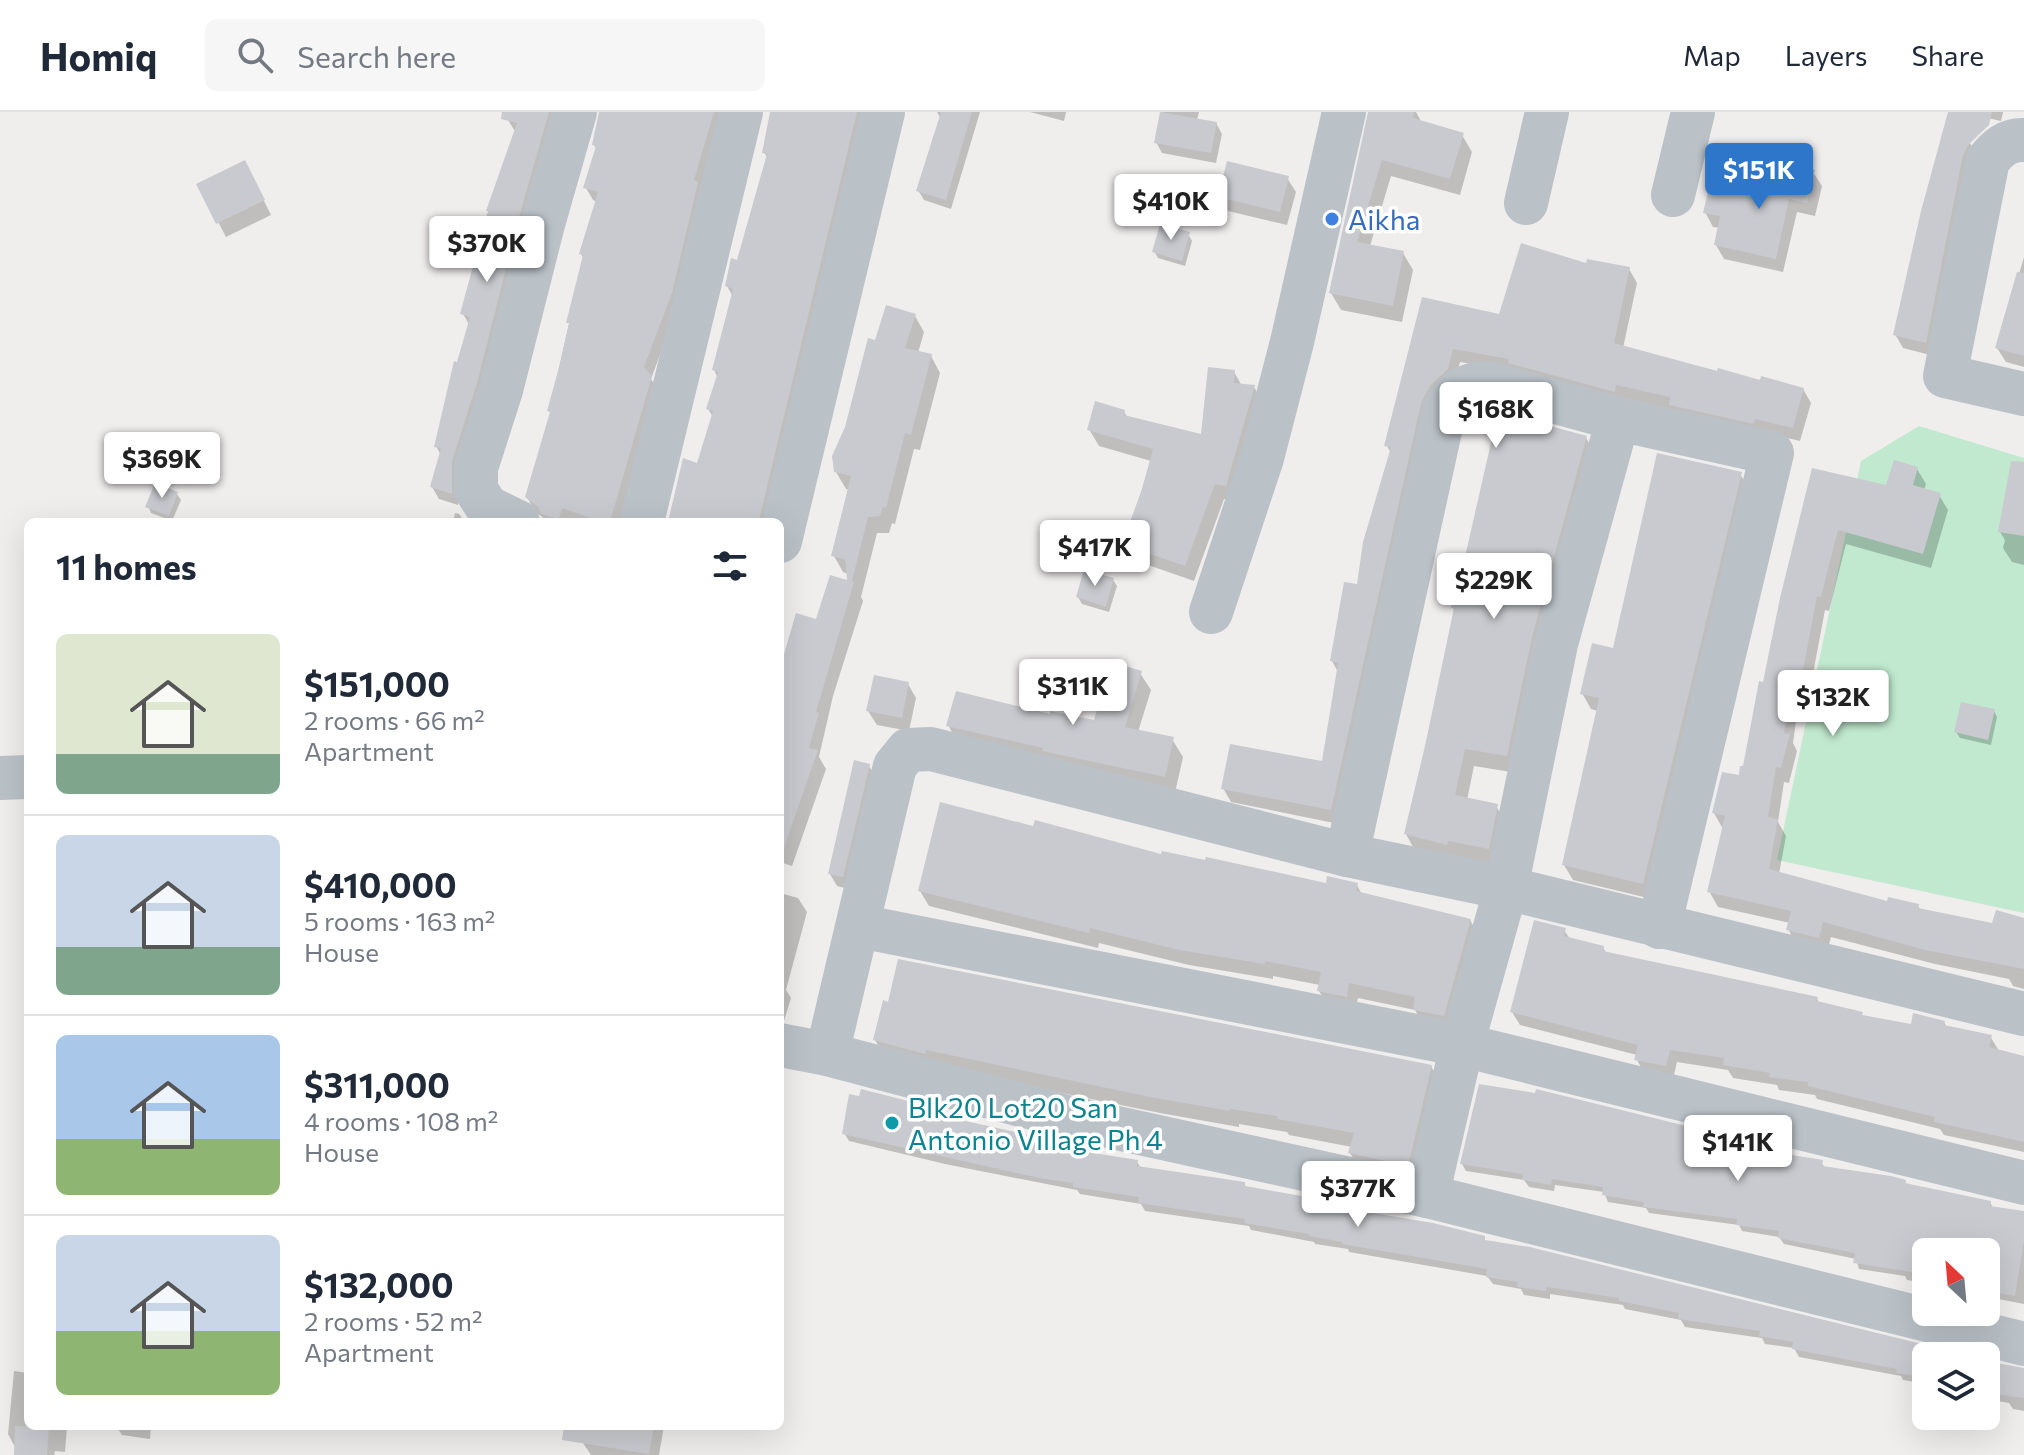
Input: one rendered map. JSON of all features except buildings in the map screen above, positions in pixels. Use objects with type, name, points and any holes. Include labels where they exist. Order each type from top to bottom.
[{"type":"street","points":[[505,518],[487,507],[476,490],[476,468],[501,390],[575,112]]},
{"type":"street","points":[[643,518],[741,112]]},
{"type":"street","points":[[784,524],[883,112]]},
{"type":"street","points":[[1211,612],[1262,458],[1292,342],[1344,112]]},
{"type":"street","points":[[1526,203],[1547,112]]},
{"type":"street","points":[[1673,195],[1693,112]]},
{"type":"street","points":[[2024,140],[2015,140],[1998,148],[1988,160],[1945,376],[2024,394]]},
{"type":"street","points":[[1347,855],[1445,408],[1455,393],[1468,384],[1487,383],[1618,419],[1772,453],[1659,927]]},
{"type":"street","points":[[1427,1196],[1462,1045],[1506,888],[1556,644],[1618,419]]},
{"type":"street","points":[[827,1054],[895,766],[908,750],[931,749],[1347,855],[1506,888],[2024,1014]]},
{"type":"street","points":[[0,778],[24,777]]},
{"type":"street","points":[[859,926],[1462,1045],[2024,1183]]},
{"type":"street","points":[[784,1046],[827,1054],[1067,1117],[1427,1196],[2024,1344]]},
{"type":"green space","points":[[1919,426],[2024,458],[2024,913],[1777,860],[1861,461]]},
{"type":"place","name":"Aikha","points":[[1332,219]]},
{"type":"place","name":"Blk20 Lot20 San Antonio Village Ph 4","points":[[892,1123]]}]
